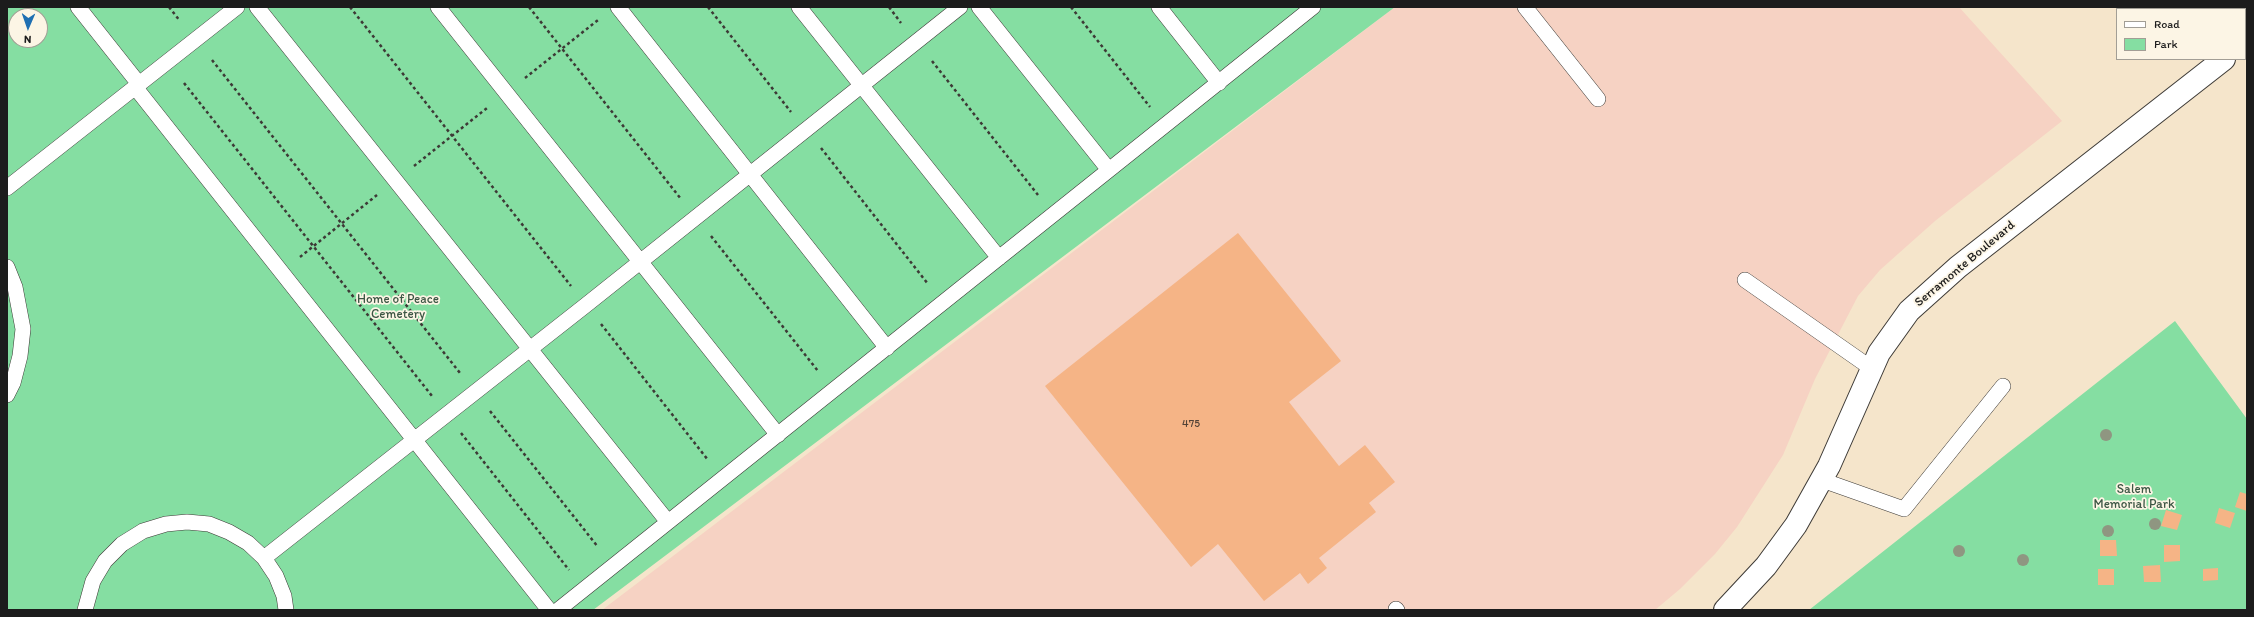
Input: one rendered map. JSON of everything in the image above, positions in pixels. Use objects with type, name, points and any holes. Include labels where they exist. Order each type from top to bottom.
[{"type":"main road","name":"Serramonte Boulevard","points":[[1725,610],[1758,575],[1782,545],[1822,480],[1871,368],[1879,352],[1897,325],[1931,289],[2223,60]]},
{"type":"lane","points":[[78,7],[137,86],[281,271],[549,610]]},
{"type":"lane","points":[[7,188],[236,7]]},
{"type":"lane","points":[[257,7],[668,522]]},
{"type":"lane","points":[[438,7],[778,435]]},
{"type":"lane","points":[[618,7],[887,348]]},
{"type":"lane","points":[[799,7],[999,258]]},
{"type":"lane","points":[[264,558],[586,305],[960,7]]},
{"type":"lane","points":[[979,7],[1109,170]]},
{"type":"lane","points":[[1159,7],[1219,83]]},
{"type":"lane","points":[[558,610],[1313,7]]},
{"type":"lane","points":[[1525,7],[1598,98]]},
{"type":"lane","points":[[7,267],[15,287],[23,329],[20,356],[13,383],[7,396]]},
{"type":"lane","points":[[1745,280],[1871,368]]},
{"type":"lane","points":[[1822,480],[1904,509],[2003,386]]},
{"type":"lane","points":[[85,610],[93,581],[105,561],[122,544],[143,531],[166,524],[187,522],[209,524],[229,532],[248,543],[264,558],[276,576],[284,596],[286,610]]},
{"type":"path","points":[[169,7],[181,22]]},
{"type":"path","points":[[350,7],[723,478]]},
{"type":"path","points":[[708,7],[943,302]]},
{"type":"path","points":[[889,7],[1053,215]]},
{"type":"path","points":[[1071,7],[1165,126]]},
{"type":"path","points":[[281,271],[602,16]]},
{"type":"path","points":[[212,60],[613,566]]},
{"type":"path","points":[[184,83],[584,589]]},
{"type":"shaded area","points":[[1395,7],[1959,7],[2062,121],[1935,221],[1880,270],[1858,296],[1815,379],[1783,455],[1737,527],[1715,554],[1680,589],[1655,610],[602,610]]},
{"type":"green space","name":"Home of Peace Cemetery","points":[[7,7],[1395,7],[593,610],[7,610]]},
{"type":"green space","name":"Salem Memorial Park","points":[[2175,321],[2247,419],[2247,610],[1809,610]]},
{"type":"building","points":[[2119,7],[2186,7],[2185,8]]},
{"type":"building","points":[[1238,233],[1341,361],[1289,402],[1339,466],[1365,445],[1395,482],[1369,503],[1376,512],[1319,558],[1327,568],[1308,584],[1300,573],[1264,601],[1218,544],[1191,567],[1045,386]]},
{"type":"building","points":[[2240,492],[2247,494],[2247,511],[2235,507]]},
{"type":"building","points":[[2219,508],[2235,513],[2230,528],[2215,523]]},
{"type":"building","points":[[2166,510],[2182,515],[2177,530],[2161,526]]},
{"type":"building","points":[[2100,540],[2116,540],[2117,556],[2100,556]]},
{"type":"building","points":[[2164,545],[2180,545],[2180,561],[2164,562]]},
{"type":"building","points":[[2160,565],[2161,582],[2144,582],[2143,566]]},
{"type":"building","points":[[2218,568],[2218,580],[2203,581],[2203,569]]},
{"type":"building","points":[[2098,569],[2114,569],[2114,585],[2098,585]]}]
